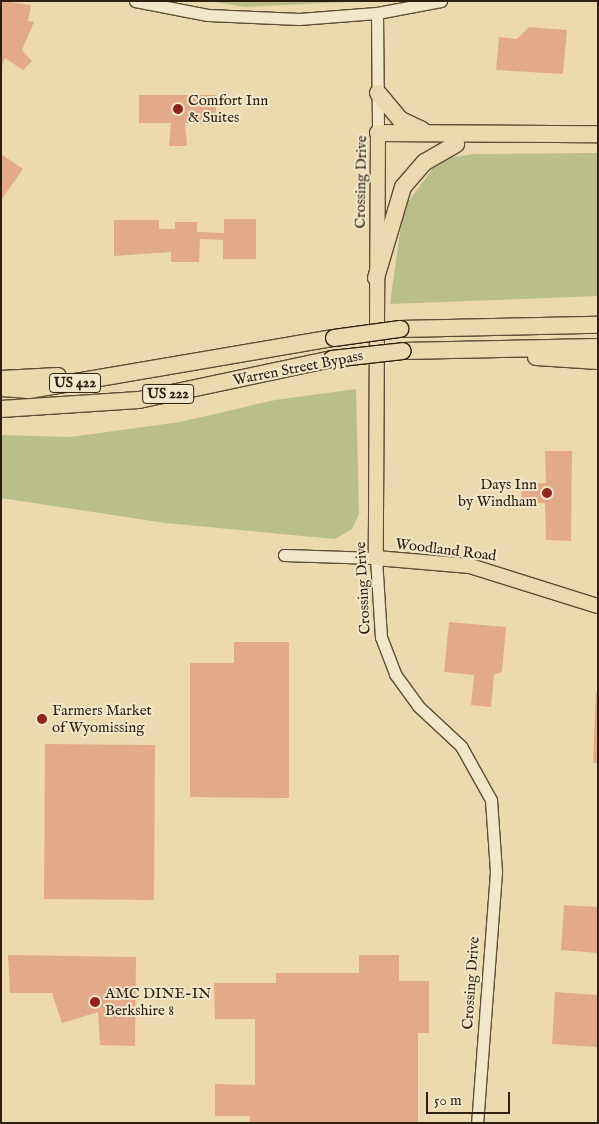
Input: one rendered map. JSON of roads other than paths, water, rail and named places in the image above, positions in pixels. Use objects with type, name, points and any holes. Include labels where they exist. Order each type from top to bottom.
[{"type":"highway","points":[[378,92],[408,125],[450,138],[598,144]]},
{"type":"highway","points":[[378,138],[598,134]]},
{"type":"highway","points":[[376,278],[404,187],[425,162],[450,138]]},
{"type":"highway","points":[[418,329],[486,318],[598,314]]},
{"type":"highway","name":"Warren Street Bypass","points":[[1,388],[29,390],[334,338],[400,329],[598,326]]},
{"type":"highway","name":"Warren Street Bypass","points":[[1,409],[139,400],[332,359],[403,351],[598,347]]},
{"type":"highway","points":[[432,350],[598,362]]},
{"type":"highway","name":"US 222","points":[[1,379],[148,371]]},
{"type":"main road","name":"Crossing Drive","points":[[376,558],[378,138]]},
{"type":"main road","name":"Woodland Road","points":[[376,558],[479,568],[598,606]]},
{"type":"street","points":[[135,1],[261,19],[377,14],[441,1]]},
{"type":"street","name":"Crossing Drive","points":[[377,14],[378,138]]},
{"type":"street","name":"Woodland Road","points":[[284,555],[376,558]]},
{"type":"street","name":"Crossing Drive","points":[[376,558],[381,637],[395,674],[418,706],[466,751],[483,779],[494,811],[496,872],[477,1123]]},
{"type":"place","name":"Comfort Inn & Suites","points":[[178,109]]},
{"type":"place","name":"Days Inn by Windham","points":[[547,493]]},
{"type":"place","name":"Farmers Market of Wyomissing","points":[[42,719]]},
{"type":"place","name":"AMC DINE-IN Berkshire 8","points":[[95,1002]]}]
